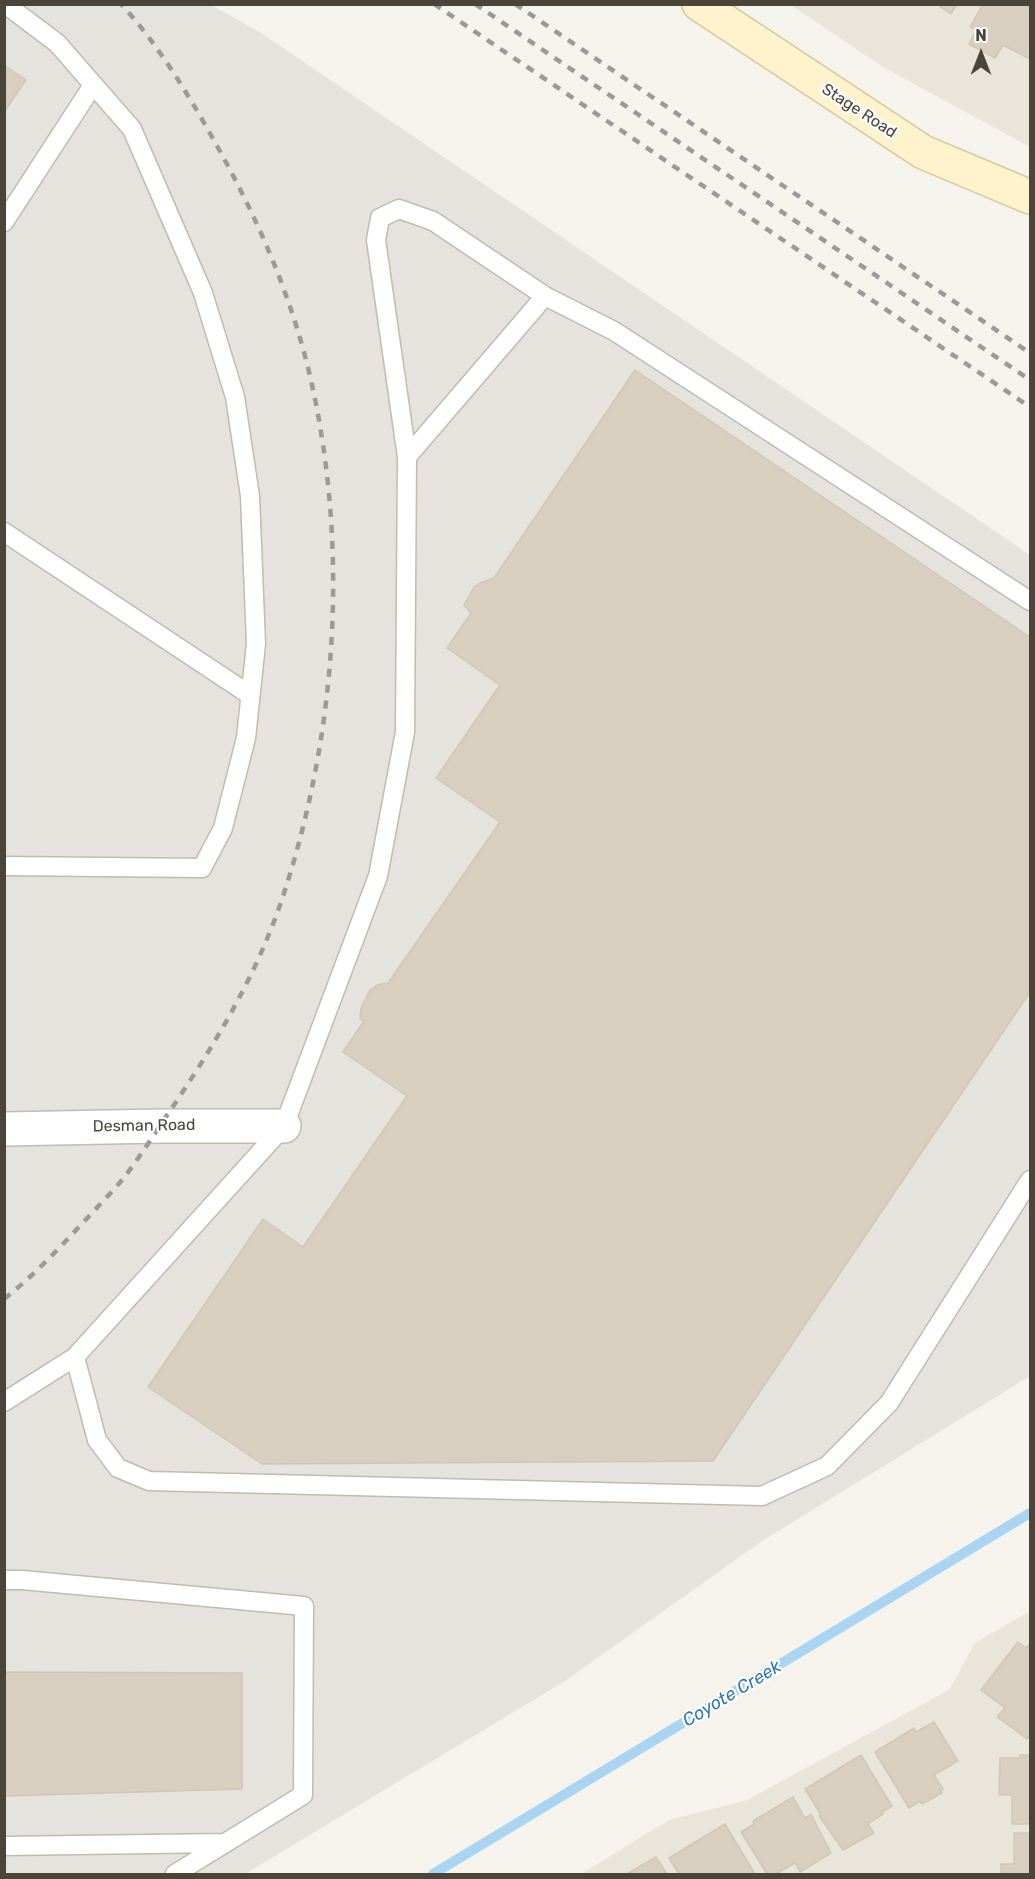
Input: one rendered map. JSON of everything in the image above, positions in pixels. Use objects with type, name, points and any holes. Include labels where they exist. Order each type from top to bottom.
[{"type":"main road","name":"Stage Road","points":[[699,4],[922,152],[1030,197]]},
{"type":"street","name":"Desman Road","points":[[4,1129],[284,1126]]},
{"type":"lane","points":[[4,866],[202,868],[223,828],[246,738],[256,644],[250,496],[235,397],[203,292],[132,129],[57,43],[5,4]]},
{"type":"lane","points":[[4,222],[93,85]]},
{"type":"lane","points":[[4,1402],[75,1357],[284,1126],[378,876],[405,732],[407,457],[376,240],[380,218],[399,209],[433,221],[545,296],[614,331],[1030,601]]},
{"type":"lane","points":[[407,457],[545,296]]},
{"type":"lane","points":[[4,532],[250,695]]},
{"type":"lane","points":[[75,1357],[97,1440],[118,1468],[149,1481],[762,1496],[827,1466],[889,1403],[1030,1180]]},
{"type":"lane","points":[[4,1580],[304,1606],[303,1795],[175,1875]]},
{"type":"lane","points":[[4,1846],[224,1843]]},
{"type":"shaded area","points":[[5,5],[211,5],[261,33],[1030,555],[1030,1376],[762,1541],[565,1681],[245,1874],[5,1874]]},
{"type":"shaded area","points":[[791,5],[1030,5],[1030,147],[883,67]]},
{"type":"shaded area","points":[[1030,1611],[1030,1874],[581,1874],[669,1820],[747,1800],[949,1690],[975,1643]]},
{"type":"building","points":[[936,4],[957,4],[951,14]]},
{"type":"building","points":[[983,4],[1030,5],[1030,59],[1003,45],[995,58],[969,44],[976,30],[970,27]]},
{"type":"building","points":[[4,65],[26,80],[4,112]]},
{"type":"building","points":[[635,370],[1030,637],[1030,992],[713,1461],[262,1464],[148,1387],[263,1219],[303,1247],[407,1096],[343,1052],[364,1021],[360,1019],[361,1008],[370,990],[377,985],[388,983],[500,822],[436,778],[500,685],[447,648],[471,613],[464,605],[474,587],[494,578]]},
{"type":"building","points":[[1018,1642],[1026,1648],[1030,1643],[1030,1734],[1027,1739],[997,1717],[1005,1708],[981,1690]]},
{"type":"building","points":[[4,1672],[242,1673],[242,1789],[4,1796]]},
{"type":"building","points":[[934,1722],[958,1761],[934,1775],[943,1789],[940,1790],[942,1793],[922,1804],[920,1801],[909,1808],[875,1752],[914,1728],[916,1732]]},
{"type":"building","points":[[861,1755],[892,1806],[868,1824],[874,1833],[843,1850],[819,1816],[821,1815],[805,1789]]},
{"type":"building","points":[[1020,1755],[1030,1755],[1030,1824],[1012,1824],[1012,1795],[999,1795],[1000,1758],[1020,1758]]},
{"type":"building","points":[[793,1797],[805,1818],[811,1814],[831,1853],[800,1872],[795,1863],[776,1874],[767,1874],[741,1832],[754,1824],[753,1821]]},
{"type":"building","points":[[725,1824],[755,1874],[679,1874],[669,1858]]},
{"type":"building","points":[[1014,1833],[1030,1833],[1030,1874],[1001,1874],[1001,1864],[1014,1864]]},
{"type":"building","points":[[656,1857],[667,1874],[627,1874]]},
{"type":"waterway","name":"Coyote Creek","points":[[433,1874],[1030,1513]]},
{"type":"railway","points":[[4,1299],[50,1258],[126,1175],[197,1070],[229,1017],[257,962],[280,905],[299,841],[314,776],[325,710],[331,643],[333,575],[330,508],[323,442],[303,347],[274,262],[222,155],[176,76],[121,4]]},
{"type":"railway","points":[[434,4],[1030,407]]},
{"type":"railway","points":[[475,4],[1030,380]]},
{"type":"railway","points":[[515,4],[1030,353]]}]
